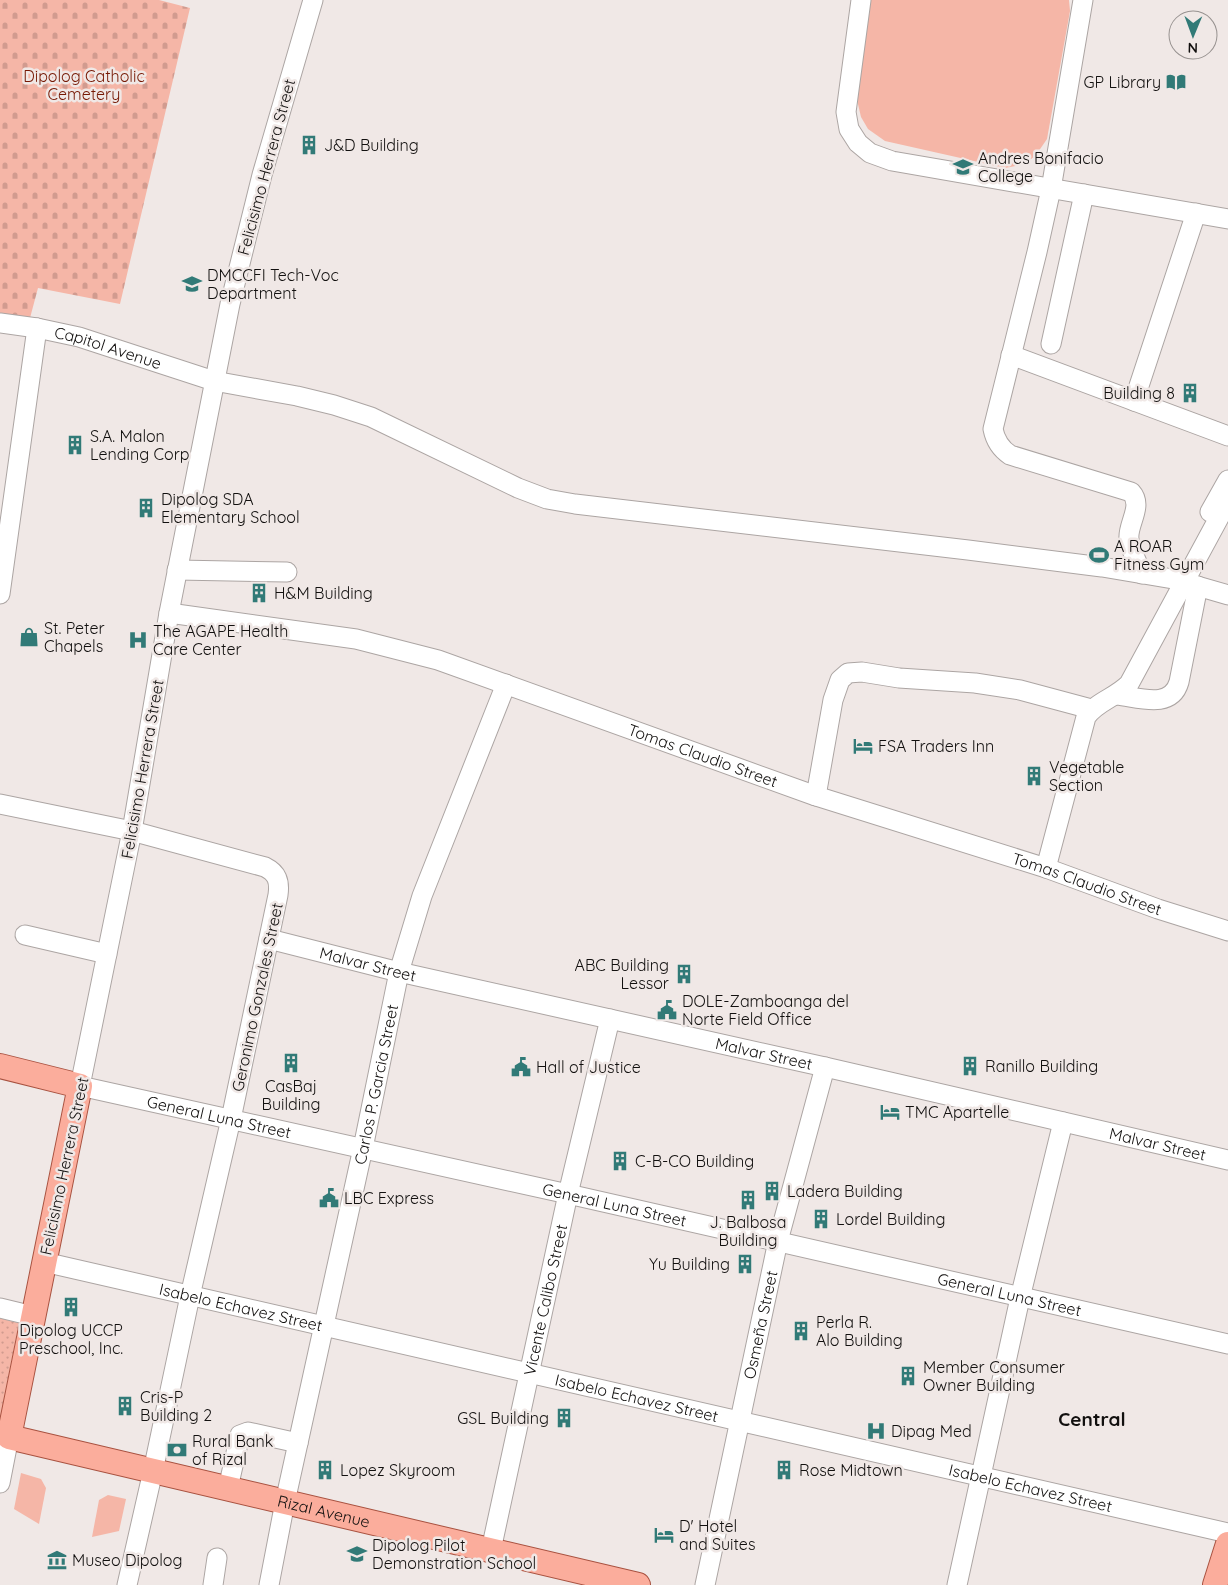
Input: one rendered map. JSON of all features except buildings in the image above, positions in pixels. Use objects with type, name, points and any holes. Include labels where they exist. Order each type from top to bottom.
[{"type":"main road","name":"General Luna Street","points":[[0,1066],[80,1086]]},
{"type":"main road","name":"Felicisimo Herrera Street","points":[[9,1437],[80,1086]]},
{"type":"main road","name":"Rizal Avenue","points":[[9,1437],[638,1585]]},
{"type":"main road","points":[[1215,1585],[1228,1544]]},
{"type":"street","name":"Felicisimo Herrera Street","points":[[80,1086],[132,831],[169,613],[214,381],[245,240],[313,0]]},
{"type":"street","points":[[861,0],[846,112],[849,129],[858,143],[870,153],[892,161],[1228,219]]},
{"type":"street","points":[[1083,0],[1051,188],[993,429],[996,439],[1010,455],[1133,495],[1136,508],[1129,539],[1142,574]]},
{"type":"street","points":[[1051,344],[1084,194]]},
{"type":"street","points":[[1134,401],[1196,214]]},
{"type":"street","name":"Capitol Avenue","points":[[0,323],[37,328],[79,337],[214,381],[297,396],[334,405],[371,417],[518,488],[547,499],[575,504],[968,550],[1142,574],[1185,582],[1228,595]]},
{"type":"street","points":[[1,583],[37,328]]},
{"type":"street","points":[[1011,355],[1228,436]]},
{"type":"street","points":[[1046,868],[1083,726],[1091,709],[1119,693],[1161,700],[1174,692],[1179,682],[1185,582],[1228,480]]},
{"type":"street","points":[[1119,693],[1122,681],[1185,582],[1228,501]]},
{"type":"street","points":[[177,570],[287,572]]},
{"type":"street","name":"Tomas Claudio Street","points":[[169,613],[365,641],[438,660],[816,796],[1046,868],[1158,909],[1228,931]]},
{"type":"street","points":[[816,796],[833,700],[840,680],[848,673],[862,672],[899,678],[975,683],[1020,690],[1091,709]]},
{"type":"street","name":"Carlos P. Garcia Street","points":[[269,1585],[285,1502],[325,1326],[399,972],[422,896],[506,684]]},
{"type":"street","points":[[0,804],[132,831]]},
{"type":"street","name":"Geronimo Gonzales Street","points":[[127,1585],[231,1119],[279,886],[277,877],[272,870],[264,866],[132,831]]},
{"type":"street","points":[[25,935],[107,954]]},
{"type":"street","name":"Malvar Street","points":[[269,939],[399,972],[825,1067],[1228,1160]]},
{"type":"street","name":"Vicente Calibo Street","points":[[491,1550],[568,1194],[610,1019]]},
{"type":"street","name":"Osmeña Street","points":[[705,1585],[778,1242],[825,1067]]},
{"type":"street","name":"General Luna Street","points":[[80,1086],[568,1194],[1228,1344]]},
{"type":"street","points":[[957,1585],[1020,1298],[1063,1122]]},
{"type":"street","name":"Isabelo Echavez Street","points":[[44,1262],[1228,1532]]},
{"type":"street","points":[[0,1308],[33,1316]]},
{"type":"street","points":[[228,1488],[240,1434],[248,1432],[298,1443]]},
{"type":"street","name":"Felicisimo Herrera Street","points":[[0,1484],[9,1437]]},
{"type":"street","points":[[212,1585],[216,1558]]},
{"type":"green space","name":"Dipolog Catholic Cemetery","points":[[0,0],[159,0],[190,8],[120,304],[38,288],[30,318],[0,314]]},
{"type":"green space","points":[[871,0],[1069,0],[1070,11],[1047,139],[1036,155],[1025,164],[1005,168],[885,141],[868,129],[861,117],[857,100]]},
{"type":"green space","points":[[0,1318],[19,1323],[0,1420]]},
{"type":"green space","points":[[21,1473],[41,1479],[46,1488],[39,1524],[14,1509]]},
{"type":"green space","points":[[108,1495],[126,1499],[119,1531],[92,1537],[99,1500]]},
{"type":"place","name":"GP Library","points":[[1176,82]]},
{"type":"place","name":"J&D Building","points":[[309,145]]},
{"type":"place","name":"Andres Bonifacio College","points":[[963,167]]},
{"type":"place","name":"DMCCFI Tech-Voc Department","points":[[192,284]]},
{"type":"place","name":"Building 8","points":[[1190,393]]},
{"type":"place","name":"S.A. Malon Lending Corp","points":[[75,445]]},
{"type":"place","name":"Dipolog SDA Elementary School","points":[[146,508]]},
{"type":"place","name":"A ROAR Fitness Gym","points":[[1099,555]]},
{"type":"place","name":"H&M Building","points":[[259,593]]},
{"type":"place","name":"St. Peter Chapels","points":[[29,637]]},
{"type":"place","name":"The AGAPE Health Care Center","points":[[138,640]]},
{"type":"place","name":"FSA Traders Inn","points":[[863,746]]},
{"type":"place","name":"Vegetable Section","points":[[1034,776]]},
{"type":"place","name":"ABC Building Lessor","points":[[684,974]]},
{"type":"place","name":"DOLE-Zamboanga del Norte Field Office","points":[[667,1010]]},
{"type":"place","name":"CasBaj Building","points":[[291,1063]]},
{"type":"place","name":"Ranillo Building","points":[[970,1066]]},
{"type":"place","name":"Hall of Justice","points":[[521,1067]]},
{"type":"place","name":"TMC Apartelle","points":[[890,1112]]},
{"type":"place","name":"C-B-CO Building","points":[[620,1161]]},
{"type":"place","name":"Ladera Building","points":[[772,1191]]},
{"type":"place","name":"LBC Express","points":[[329,1198]]},
{"type":"place","name":"J. Balbosa Building","points":[[748,1200]]},
{"type":"place","name":"Lordel Building","points":[[821,1219]]},
{"type":"place","name":"Yu Building","points":[[745,1264]]},
{"type":"place","name":"Dipolog UCCP Preschool, Inc.","points":[[71,1307]]},
{"type":"place","name":"Perla R. Alo Building","points":[[801,1331]]},
{"type":"place","name":"Member Consumer Owner Building","points":[[908,1376]]},
{"type":"place","name":"Cris-P Building 2","points":[[125,1406]]},
{"type":"place","name":"GSL Building","points":[[564,1418]]},
{"type":"place","name":"Dipag Med","points":[[876,1431]]},
{"type":"place","name":"Rural Bank of Rizal","points":[[177,1450]]},
{"type":"place","name":"Lopez Skyroom","points":[[325,1470]]},
{"type":"place","name":"Rose Midtown","points":[[784,1470]]},
{"type":"place","name":"D' Hotel and Suites","points":[[664,1535]]},
{"type":"place","name":"Dipolog Pilot Demonstration School","points":[[357,1554]]},
{"type":"place","name":"Museo Dipolog","points":[[57,1560]]},
{"type":"district","name":"Central","points":[[1092,1419]]}]
